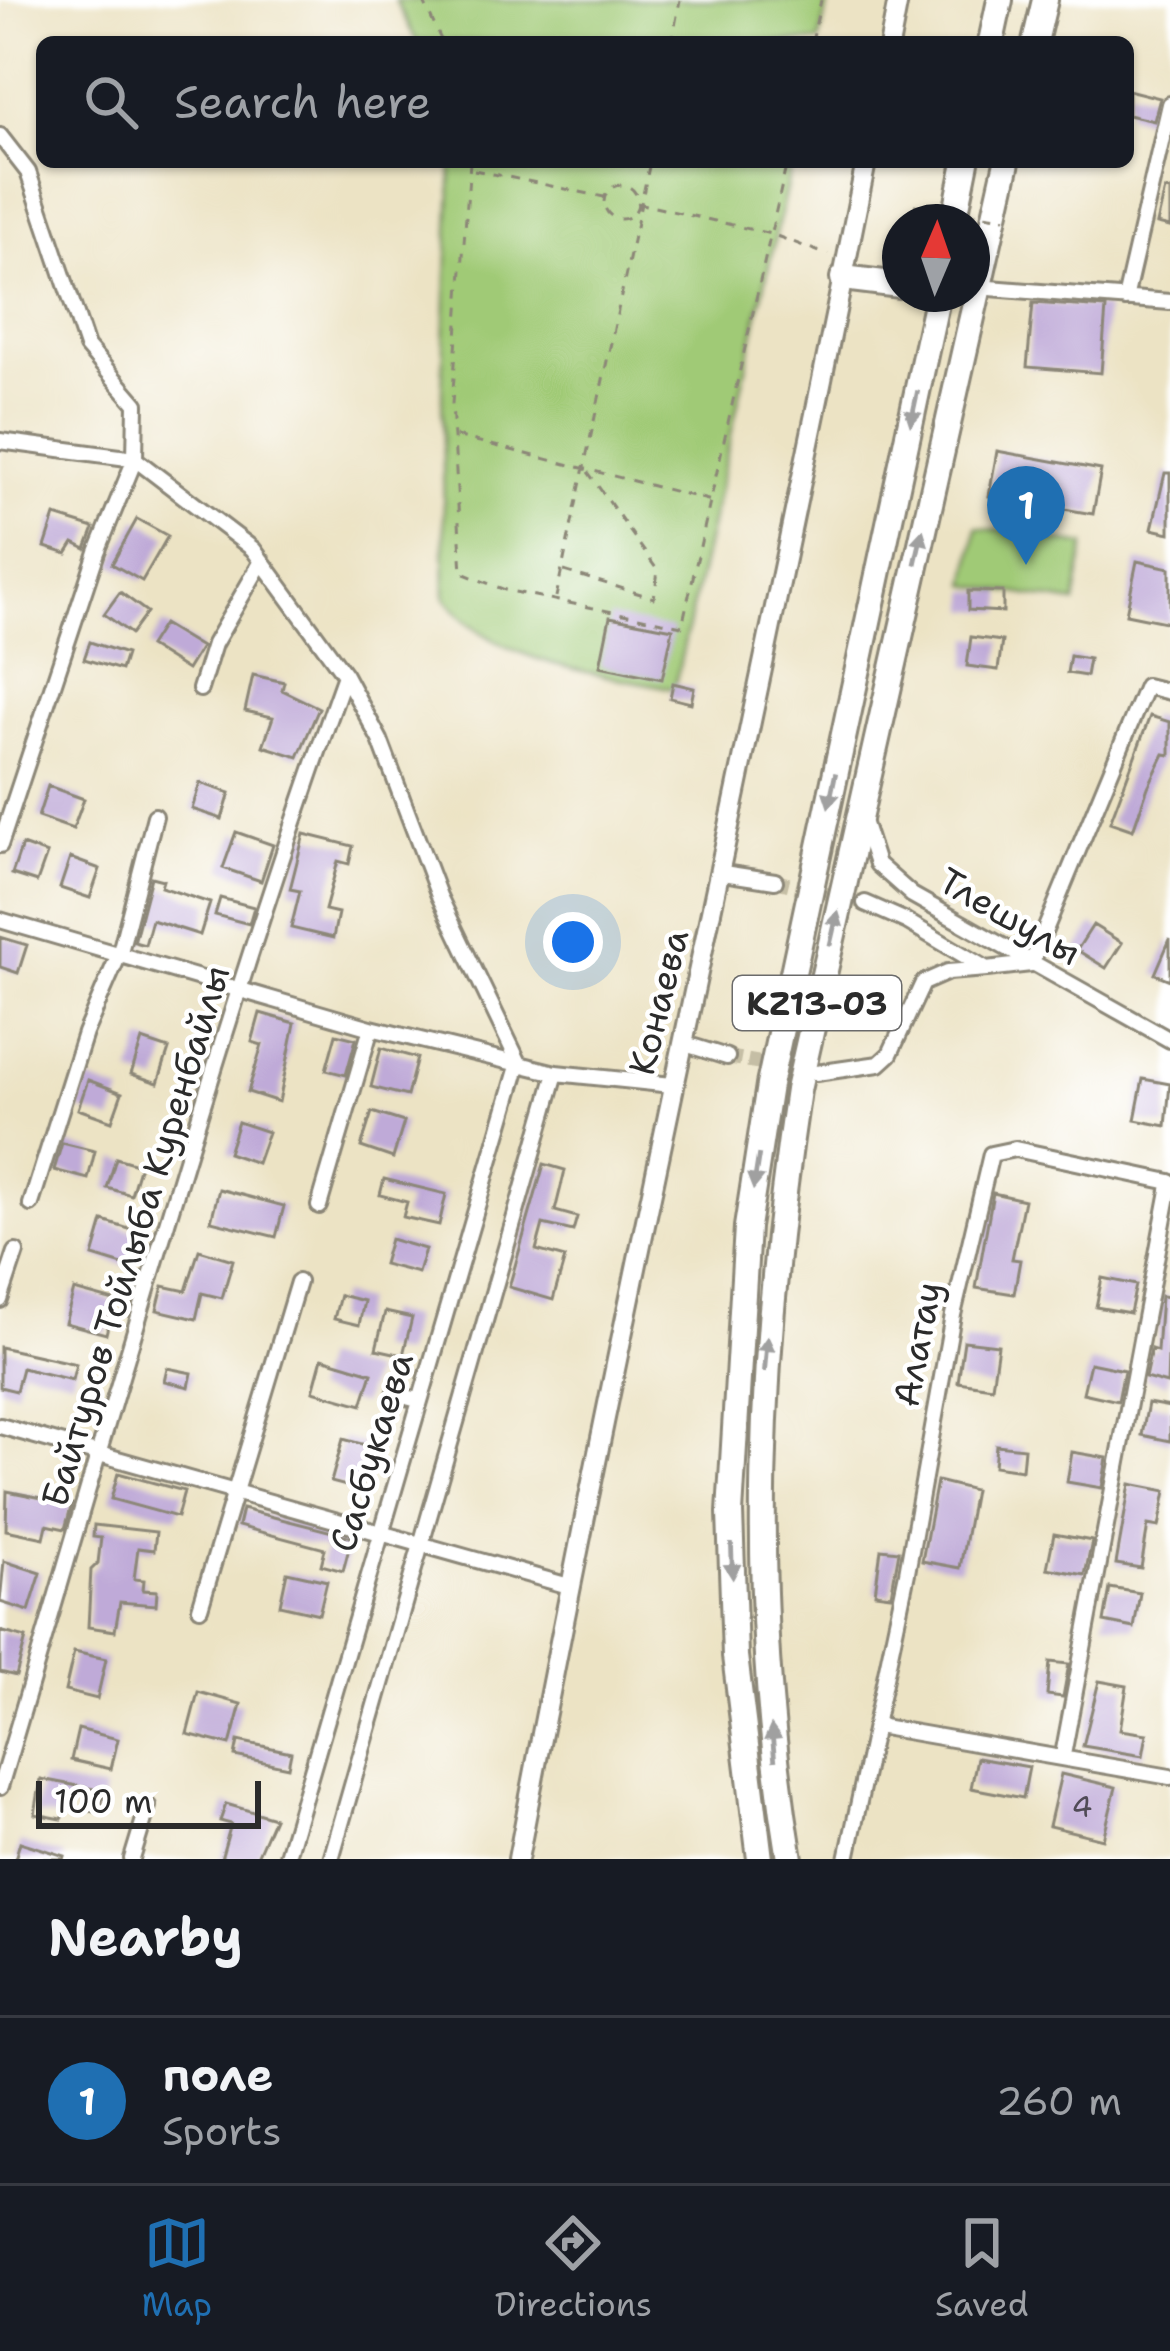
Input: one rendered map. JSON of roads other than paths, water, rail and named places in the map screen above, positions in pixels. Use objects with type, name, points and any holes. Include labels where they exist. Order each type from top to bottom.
[{"type":"highway","points":[[992,36],[1000,0]]},
{"type":"highway","points":[[1036,36],[1045,0]]},
{"type":"highway","points":[[958,204],[965,168]]},
{"type":"highway","name":"KZ13-03","points":[[990,233],[1006,168]]},
{"type":"highway","points":[[845,270],[882,280]]},
{"type":"highway","name":"KZ13-03","points":[[760,1859],[735,1657],[730,1513],[748,1227],[769,1085],[935,312]]},
{"type":"highway","name":"KZ13-03","points":[[790,1859],[764,1654],[759,1513],[776,1230],[798,1090],[971,312]]},
{"type":"main road","points":[[891,36],[898,0]]},
{"type":"main road","name":"Конаева","points":[[518,1859],[671,1084],[723,873],[865,168]]},
{"type":"street","points":[[1125,299],[1170,104]]},
{"type":"street","points":[[0,136],[28,172],[87,347],[136,404],[135,459],[97,552],[0,845]]},
{"type":"street","points":[[990,288],[1170,302]]},
{"type":"street","points":[[0,441],[135,459],[262,561],[345,675],[380,740],[439,896],[519,1063]]},
{"type":"street","points":[[200,689],[214,644],[262,561]]},
{"type":"street","name":"Байтуров Тойлыба Куренбайлы","points":[[0,1787],[286,840],[345,675]]},
{"type":"street","points":[[816,1073],[879,1064],[890,1054],[915,991],[948,972],[1031,964],[1146,686],[1170,692]]},
{"type":"street","name":"Тлешулы","points":[[860,808],[877,864],[912,895],[1170,1040]]},
{"type":"street","points":[[31,1204],[86,1033],[120,952],[155,816]]},
{"type":"street","points":[[723,873],[775,881]]},
{"type":"street","points":[[865,903],[986,968]]},
{"type":"street","points":[[0,920],[371,1028],[556,1073],[671,1084]]},
{"type":"street","points":[[319,1205],[371,1028]]},
{"type":"street","points":[[682,1043],[727,1057]]},
{"type":"street","name":"Сасбукаева","points":[[286,1859],[378,1531],[519,1063]]},
{"type":"street","name":"Сасбукаева","points":[[331,1859],[556,1073]]},
{"type":"street","name":"Алатау","points":[[877,1726],[953,1315],[991,1154],[1015,1149],[1170,1184],[1063,1755]]},
{"type":"street","points":[[0,1300],[16,1252]]},
{"type":"street","points":[[200,1608],[298,1282]]},
{"type":"street","points":[[395,1394],[418,1400]]},
{"type":"street","points":[[0,1426],[569,1586]]},
{"type":"street","points":[[847,1859],[877,1726],[1170,1777]]},
{"type":"street","points":[[132,1859],[148,1806]]},
{"type":"tunnel","points":[[775,881],[865,903]]},
{"type":"tunnel","points":[[727,1057],[805,1071]]},
{"type":"place","name":"поле","points":[[1026,565]]}]
